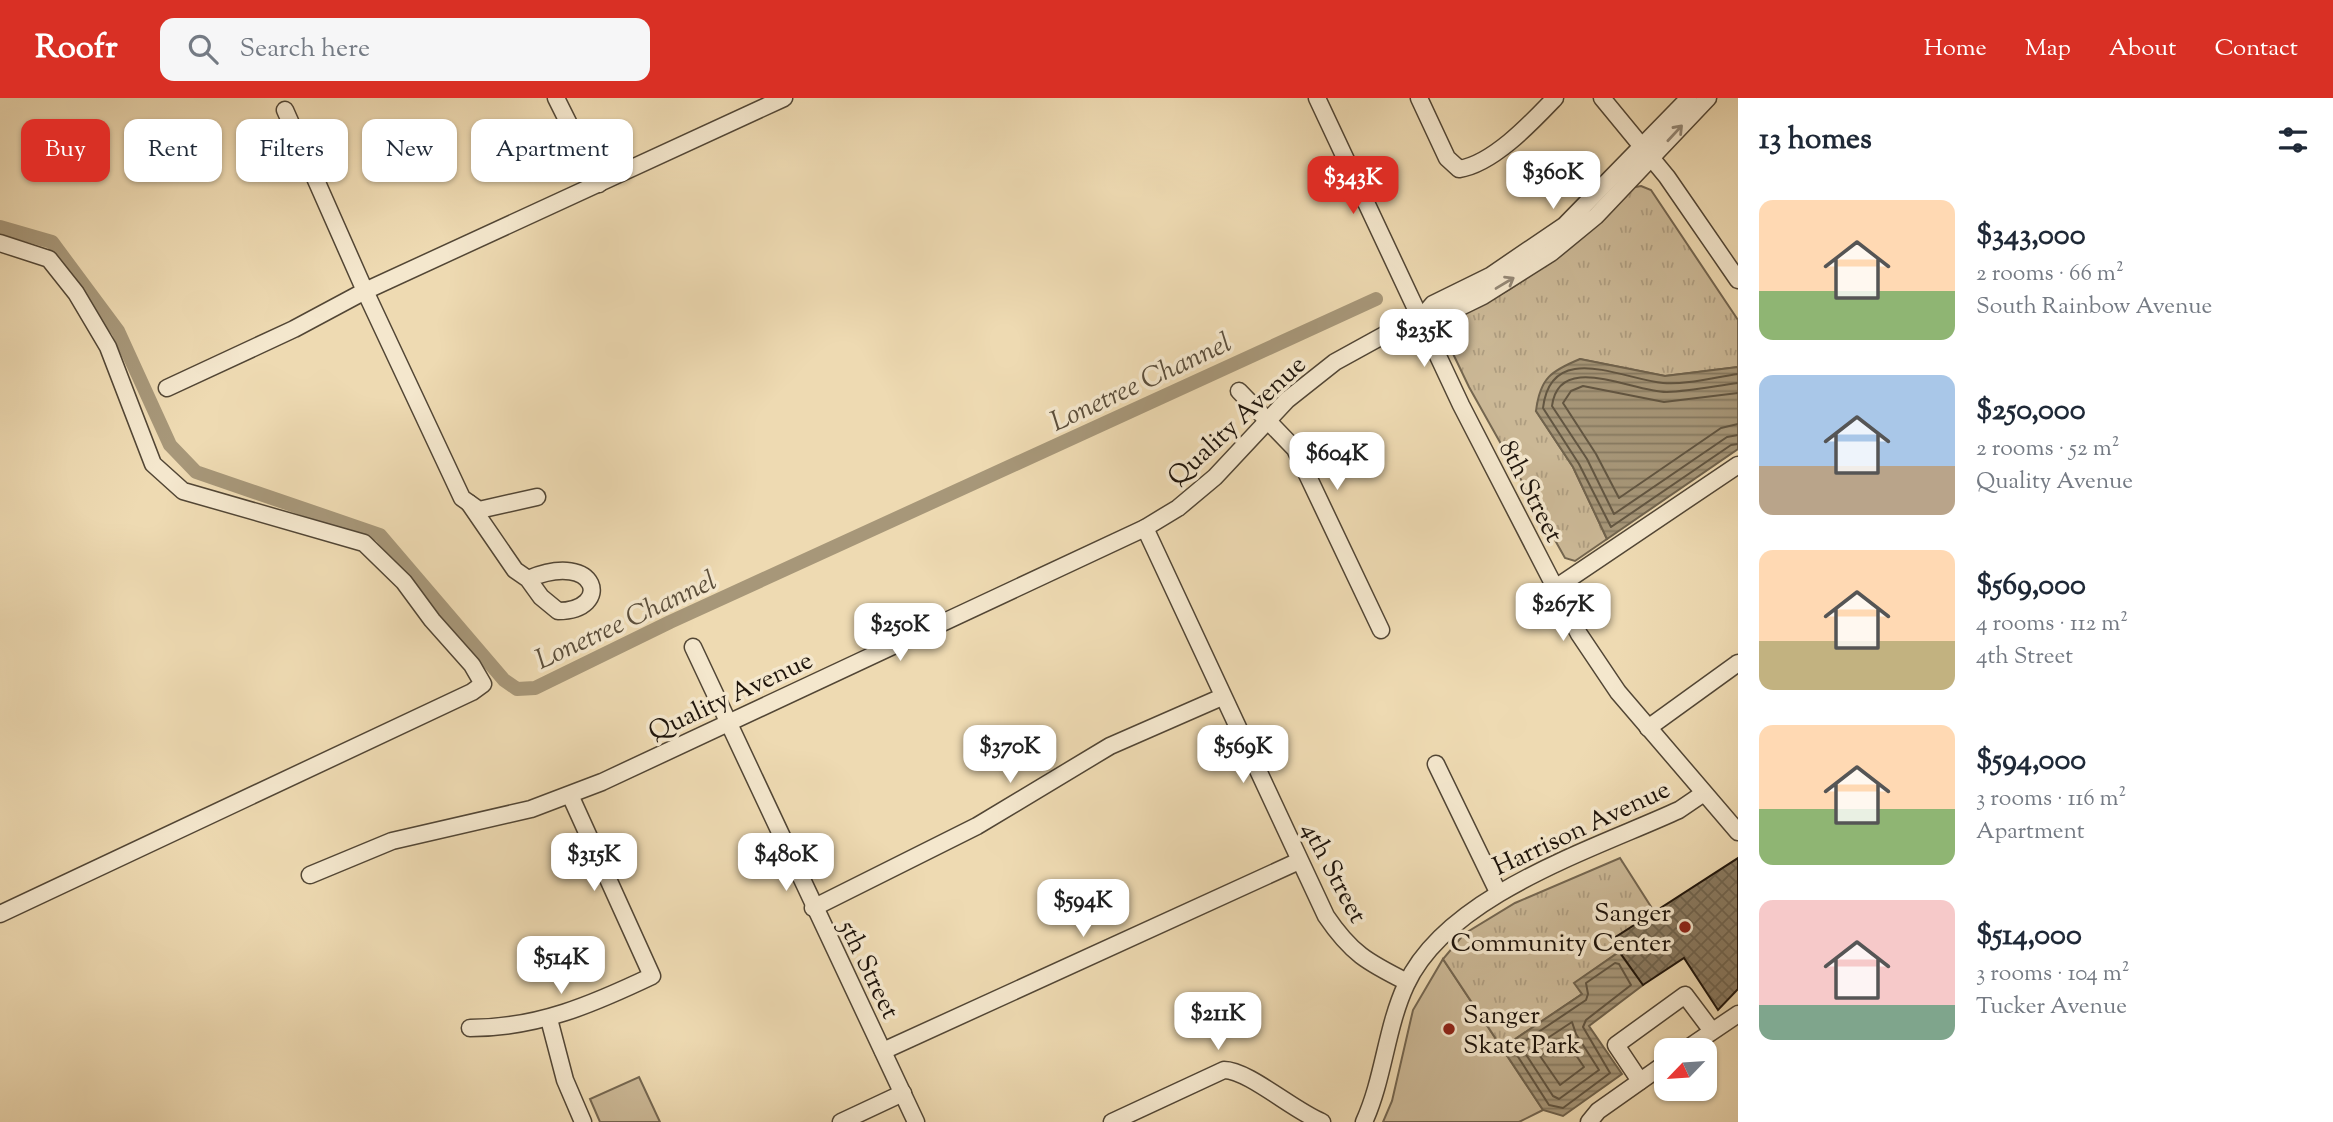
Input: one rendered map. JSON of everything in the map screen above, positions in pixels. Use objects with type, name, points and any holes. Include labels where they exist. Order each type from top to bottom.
[{"type":"street","points":[[556,98],[599,184]]},
{"type":"street","points":[[167,388],[294,329],[365,291],[784,98]]},
{"type":"street","name":"8th Street","points":[[1317,98],[1461,405],[1554,589],[1598,665],[1648,728],[1738,832]]},
{"type":"street","points":[[1419,98],[1447,158],[1459,169],[1475,164],[1502,147],[1555,98]]},
{"type":"street","points":[[1602,98],[1647,151],[1738,281]]},
{"type":"street","name":"Quality Avenue","points":[[1647,151],[1689,98]]},
{"type":"street","name":"Quality Avenue","points":[[310,875],[392,841],[531,809],[570,795],[1144,528],[1178,508],[1215,477],[1287,400],[1335,362],[1421,318],[1433,304],[1490,276],[1556,232],[1708,98]]},
{"type":"street","points":[[285,110],[365,291],[462,498],[479,510],[537,497]]},
{"type":"street","points":[[0,243],[49,259],[76,293],[108,347],[153,464],[183,491],[364,543],[404,582],[432,620],[472,665],[483,684],[459,698],[0,914]]},
{"type":"street","points":[[1239,391],[1269,421],[1303,463],[1381,630]]},
{"type":"street","points":[[1554,589],[1738,465]]},
{"type":"street","points":[[469,503],[515,570],[528,579]]},
{"type":"street","name":"4th Street","points":[[1144,528],[1326,916],[1345,944],[1361,958],[1407,982]]},
{"type":"street","name":"5th Street","points":[[693,647],[813,908],[916,1122]]},
{"type":"street","points":[[1648,728],[1738,663]]},
{"type":"street","points":[[813,908],[977,826],[1110,746],[1222,697]]},
{"type":"street","points":[[1436,764],[1498,892]]},
{"type":"street","name":"Harrison Avenue","points":[[1364,1122],[1407,982],[1425,954],[1451,927],[1498,892],[1679,810],[1704,793]]},
{"type":"street","points":[[471,1028],[508,1027],[549,1019],[596,1003],[652,976],[570,795]]},
{"type":"street","points":[[883,1051],[1299,861]]},
{"type":"street","points":[[1640,1081],[1616,1045],[1685,995],[1712,1031]]},
{"type":"street","points":[[1702,1038],[1738,1014]]},
{"type":"street","points":[[549,1019],[565,1080],[583,1122]]},
{"type":"street","points":[[1112,1122],[1224,1070],[1238,1070],[1282,1101],[1322,1122]]},
{"type":"street","points":[[1589,1122],[1598,1111],[1654,1071]]},
{"type":"street","points":[[841,1122],[903,1093]]},
{"type":"green space","points":[[1641,186],[1651,190],[1738,320],[1738,367],[1665,376],[1580,359],[1536,411],[1573,467],[1607,539],[1575,561],[1565,558],[1469,387],[1444,335],[1443,327],[1460,313],[1514,287],[1566,248],[1630,188]]},
{"type":"green space","points":[[1620,858],[1655,913],[1611,940],[1619,952],[1575,983],[1582,994],[1502,1048],[1443,959],[1464,934],[1515,903]]},
{"type":"green space","name":"Sanger Skate Park","points":[[1443,959],[1543,1110],[1519,1122],[1383,1122],[1392,1101],[1413,1010]]},
{"type":"green space","points":[[639,1077],[660,1122],[600,1122],[590,1099]]},
{"type":"water","points":[[1580,359],[1665,376],[1738,367],[1738,449],[1607,539],[1573,467],[1536,411],[1540,391],[1549,377]]},
{"type":"water","points":[[1619,952],[1643,985],[1589,1026],[1622,1074],[1563,1116],[1543,1110],[1502,1048],[1582,994],[1574,983]]},
{"type":"building","name":"Sanger Community Center","points":[[1738,858],[1738,989],[1718,1010],[1684,958],[1643,985],[1611,940]]},
{"type":"waterway","name":"Lonetree Channel","points":[[0,227],[52,242],[118,331],[170,445],[196,472],[380,535],[504,680],[517,689],[535,688],[670,622],[1376,299]]},
{"type":"place","name":"Sanger Community Center","points":[[1685,927]]},
{"type":"place","name":"Sanger Skate Park","points":[[1449,1029]]}]
